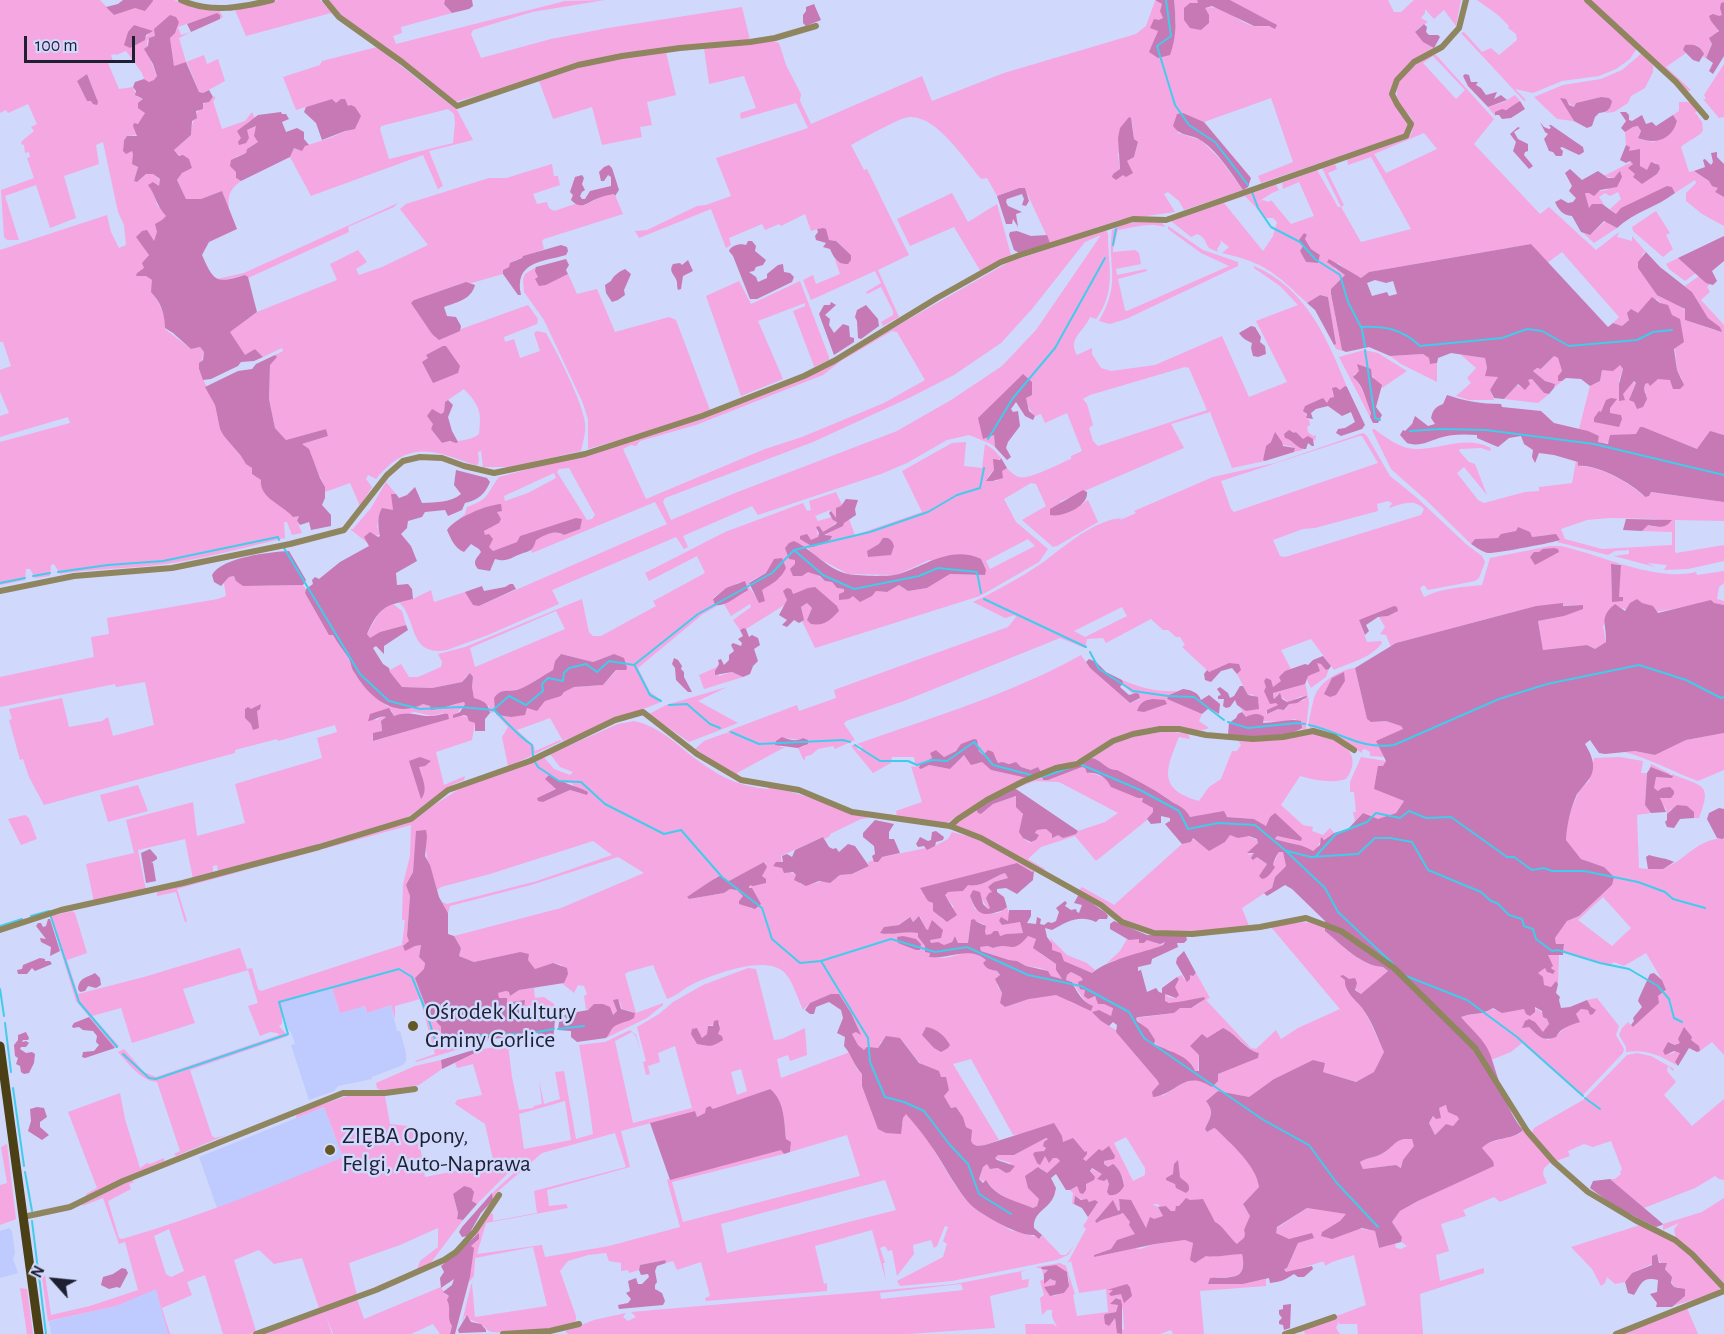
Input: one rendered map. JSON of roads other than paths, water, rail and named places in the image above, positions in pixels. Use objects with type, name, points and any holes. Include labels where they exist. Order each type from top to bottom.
[{"type":"main road","points":[[0,1046],[39,1334]]},
{"type":"street","points":[[182,0],[192,5],[234,9],[272,0]]},
{"type":"street","points":[[325,0],[339,18],[402,62],[457,106],[578,65],[680,48],[775,38],[816,26]]},
{"type":"street","points":[[0,591],[74,576],[172,568],[290,544],[344,530],[387,475],[403,460],[420,457],[442,458],[464,466],[494,472],[585,454],[702,416],[804,376],[834,361],[937,297],[1001,262],[1132,219],[1166,220],[1406,136],[1411,124],[1392,94],[1397,80],[1414,62],[1442,47],[1459,28],[1466,0]]},
{"type":"street","points":[[1587,0],[1676,82],[1706,117]]},
{"type":"street","points":[[0,930],[62,910],[183,883],[411,819],[448,790],[530,761],[615,720],[643,712],[697,754],[741,780],[799,790],[852,812],[950,826],[981,838],[1101,905],[1122,922],[1154,933],[1192,934],[1260,927],[1305,918],[1341,931],[1394,968],[1475,1048],[1527,1131],[1554,1162],[1588,1192],[1635,1220],[1675,1240],[1700,1262],[1724,1290],[1616,1334]]},
{"type":"street","points":[[950,826],[1006,791],[1056,768],[1077,764],[1113,741],[1133,734],[1160,729],[1179,729],[1206,735],[1253,739],[1313,731],[1334,737],[1354,750]]},
{"type":"street","points":[[23,1217],[70,1207],[123,1181],[344,1093],[385,1093],[415,1089]]},
{"type":"street","points":[[256,1334],[376,1290],[444,1260],[456,1252],[475,1231],[499,1195]]},
{"type":"street","points":[[1285,1334],[1334,1317]]},
{"type":"street","points":[[503,1334],[550,1331],[579,1324]]},
{"type":"waterway","points":[[1166,0],[1171,36],[1157,46],[1175,105],[1189,125],[1215,142],[1248,185]]},
{"type":"waterway","points":[[1252,192],[1258,208],[1271,227],[1300,242],[1315,259],[1340,275],[1348,302],[1362,329],[1365,347]]},
{"type":"waterway","points":[[1113,245],[1116,229]]},
{"type":"waterway","points":[[988,439],[1013,398],[1055,348],[1105,258]]},
{"type":"waterway","points":[[1361,327],[1378,327],[1400,332],[1420,346],[1502,338],[1527,329],[1542,331],[1569,346],[1637,340],[1653,332],[1672,330]]},
{"type":"waterway","points":[[1365,350],[1375,418],[1380,420]]},
{"type":"waterway","points":[[1410,431],[1486,430],[1594,444],[1724,475]]},
{"type":"waterway","points":[[794,550],[870,532],[928,512],[957,495],[980,488],[984,468]]},
{"type":"waterway","points":[[58,572],[163,561],[278,537],[279,540]]},
{"type":"waterway","points":[[284,548],[360,674],[389,701],[420,709],[461,707],[493,710],[509,696],[526,705],[543,691],[542,684],[548,678],[563,681],[564,673],[569,668],[586,664],[597,672],[609,661],[634,665],[698,614],[772,573],[794,550],[823,575],[854,589],[919,576],[938,568],[977,572],[981,593]]},
{"type":"waterway","points":[[33,576],[50,573]]},
{"type":"waterway","points":[[0,583],[25,578]]},
{"type":"waterway","points":[[984,599],[1086,647]]},
{"type":"waterway","points":[[1090,652],[1099,669],[1133,691],[1194,697],[1224,720]]},
{"type":"waterway","points":[[1309,725],[1361,743],[1394,745],[1499,699],[1547,684],[1639,665],[1686,680],[1721,698],[1724,697]]},
{"type":"waterway","points":[[635,666],[650,695],[661,701]]},
{"type":"waterway","points":[[669,705],[687,704],[710,724],[720,728]]},
{"type":"waterway","points":[[494,710],[532,745],[533,756]]},
{"type":"waterway","points":[[1228,722],[1248,728],[1305,724]]},
{"type":"waterway","points":[[731,732],[759,744],[843,740],[850,742]]},
{"type":"waterway","points":[[855,745],[880,761],[908,761],[917,765],[932,760],[947,761],[974,742],[993,765],[1031,775]]},
{"type":"waterway","points":[[535,762],[538,767],[559,781],[581,782],[605,804],[664,834],[681,830],[722,877],[762,908],[772,939],[800,963],[821,961],[891,939],[935,952],[967,947],[1028,975],[1081,986],[1129,1012],[1144,1038],[1262,1119],[1309,1145],[1336,1182],[1378,1227]]},
{"type":"waterway","points":[[1080,764],[1140,790],[1179,811],[1188,829],[1218,823],[1255,825],[1325,888],[1338,912],[1393,964]]},
{"type":"waterway","points":[[1042,777],[1069,768]]},
{"type":"waterway","points":[[1316,856],[1336,834],[1367,822],[1376,813],[1400,818],[1409,811],[1426,818],[1451,817],[1507,857],[1514,857],[1532,870],[1544,868],[1552,871],[1584,871],[1638,882],[1665,892],[1673,899],[1705,908]]},
{"type":"waterway","points":[[1287,851],[1311,857],[1358,854],[1375,838],[1412,842],[1428,870],[1481,892],[1509,915],[1522,919],[1524,926],[1533,929],[1536,939],[1552,951],[1558,950],[1629,969],[1658,986],[1669,999],[1674,1018],[1682,1022]]},
{"type":"waterway","points":[[31,916],[49,911]]},
{"type":"waterway","points":[[51,917],[79,1002],[117,1047]]},
{"type":"waterway","points":[[0,926],[22,919]]},
{"type":"waterway","points":[[821,961],[868,1038],[870,1062],[885,1097],[924,1111],[968,1164],[979,1194],[1011,1214]]},
{"type":"waterway","points":[[123,1054],[149,1078],[156,1079],[288,1034],[279,1002],[399,969],[412,977],[437,1046],[453,1047],[483,1035],[526,1034],[554,1029]]},
{"type":"waterway","points":[[1406,976],[1467,1000],[1517,1037],[1583,1096]]},
{"type":"waterway","points":[[0,989],[4,1016]]},
{"type":"waterway","points":[[5,1023],[11,1072]]},
{"type":"waterway","points":[[558,1029],[584,1026]]},
{"type":"waterway","points":[[13,1088],[24,1166]]},
{"type":"waterway","points":[[1585,1098],[1600,1109]]},
{"type":"waterway","points":[[25,1172],[32,1211]]},
{"type":"waterway","points":[[32,1221],[38,1270]]},
{"type":"waterway","points":[[39,1276],[46,1334]]},
{"type":"place","name":"Ośrodek Kultury Gminy Gorlice","points":[[413,1026]]},
{"type":"place","name":"ZIĘBA Opony, Felgi, Auto-Naprawa","points":[[330,1150]]}]
